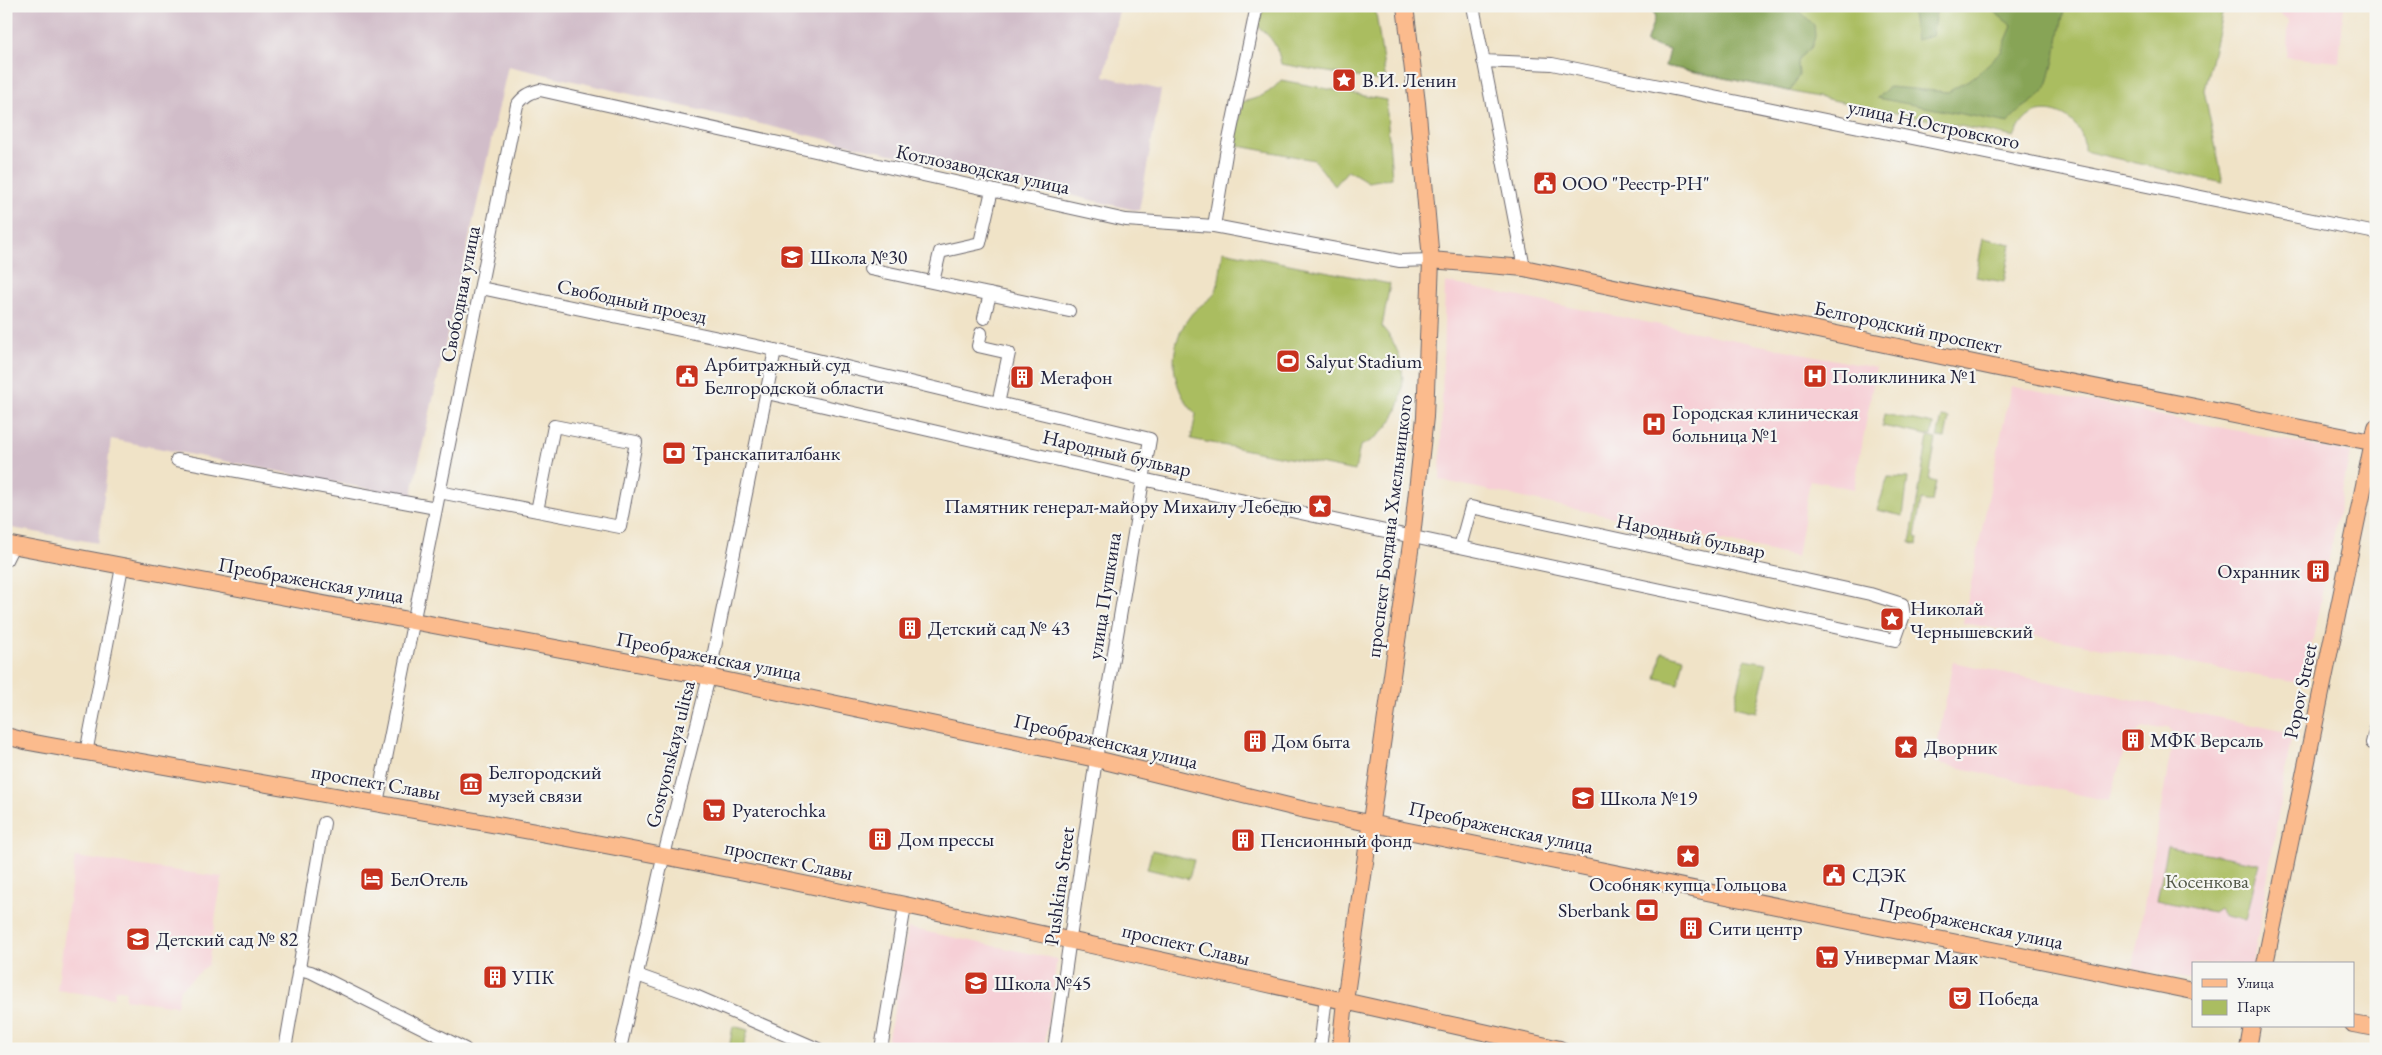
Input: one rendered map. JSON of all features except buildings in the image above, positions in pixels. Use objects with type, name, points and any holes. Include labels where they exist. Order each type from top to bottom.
[{"type":"main road","name":"проспект Богдана Хмельницкого","points":[[1340,1049],[1345,1001],[1412,537],[1425,417],[1430,256],[1417,103],[1405,6]]},
{"type":"main road","name":"Белгородский проспект","points":[[1430,256],[1524,268],[1993,367],[2375,437]]},
{"type":"main road","name":"Popov Street","points":[[2265,962],[2375,437]]},
{"type":"main road","name":"Преображенская улица","points":[[9,550],[122,566],[709,677],[1096,759],[1250,797],[2192,991]]},
{"type":"main road","name":"проспект Славы","points":[[6,736],[29,742],[664,856],[1070,939],[1560,1049]]},
{"type":"main road","points":[[2354,1024],[2376,1028]]},
{"type":"main road","points":[[2248,1049],[2252,1028]]},
{"type":"street","points":[[1214,226],[1226,154],[1257,6]]},
{"type":"street","points":[[1473,6],[1524,268]]},
{"type":"street","name":"улица Н.Островского","points":[[1483,61],[1552,64],[2376,234]]},
{"type":"street","name":"Котлозаводская улица","points":[[530,92],[540,90],[1126,220],[1214,226],[1400,261],[1430,256]]},
{"type":"street","name":"Свободная улица","points":[[377,803],[517,105],[530,92]]},
{"type":"street","points":[[933,282],[940,252],[980,243],[992,190]]},
{"type":"street","points":[[870,269],[1069,311]]},
{"type":"street","name":"Свободный проезд","points":[[481,288],[775,350]]},
{"type":"street","points":[[984,318],[990,294]]},
{"type":"street","points":[[981,333],[978,346],[1008,354],[998,404]]},
{"type":"street","name":"Народный бульвар","points":[[775,350],[1150,439]]},
{"type":"street","name":"Gostyonskaya ulitsa","points":[[620,1049],[664,856],[709,677],[775,350]]},
{"type":"street","name":"Народный бульвар","points":[[767,393],[1142,479],[1523,561],[1895,640],[1904,615],[1902,604],[1870,594],[1470,507],[1460,547]]},
{"type":"street","points":[[439,492],[620,527],[636,442],[554,426],[538,511]]},
{"type":"street","name":"улица Пушкина","points":[[1096,759],[1150,439]]},
{"type":"street","points":[[177,460],[436,508]]},
{"type":"street","points":[[86,752],[122,566]]},
{"type":"street","points":[[2376,727],[2372,743],[2376,743]]},
{"type":"street","name":"Pushkina Street","points":[[1054,1049],[1096,759]]},
{"type":"street","points":[[285,1049],[324,822]]},
{"type":"street","points":[[881,1049],[905,906]]},
{"type":"street","points":[[298,969],[326,979],[465,1049]]},
{"type":"street","points":[[637,975],[693,995],[818,1049]]},
{"type":"street","points":[[1320,1049],[1326,996]]},
{"type":"shaded area","points":[[6,6],[1120,6],[1104,76],[1161,90],[1139,211],[508,66],[411,497],[111,439],[98,543],[6,527]]},
{"type":"shaded area","points":[[2247,6],[2344,6],[2339,62],[2286,57],[2289,21],[2277,11]]},
{"type":"shaded area","name":"Городская клиническая больница №1","points":[[1445,282],[1876,368],[1854,489],[1810,480],[1797,557],[1440,480]]},
{"type":"shaded area","points":[[2011,386],[2350,453],[2304,684],[1963,623]]},
{"type":"shaded area","points":[[1953,662],[2292,733],[2253,962],[2192,962],[2192,980],[2133,968],[2174,733],[2168,727],[2141,728],[2127,743],[2108,801],[1934,762]]},
{"type":"shaded area","name":"Детский сад № 82","points":[[75,857],[222,877],[208,965],[180,989],[177,1006],[125,999],[126,991],[115,989],[114,998],[57,990]]},
{"type":"shaded area","name":"Школа №45","points":[[908,928],[1057,959],[1044,1049],[885,1049],[895,1007]]},
{"type":"green space","points":[[1263,6],[1375,6],[1386,82],[1281,64],[1274,43],[1258,27]]},
{"type":"green space","points":[[1652,6],[2224,6],[2204,90],[2223,183],[2084,151],[2084,142],[2077,127],[2064,116],[2047,111],[2034,113],[2026,118],[2014,137],[1665,66],[1669,50],[1646,43],[1655,17]]},
{"type":"green space","points":[[1652,6],[1795,6],[1814,25],[1815,36],[1812,47],[1799,58],[1799,75],[1790,91],[1665,66],[1669,50],[1646,43],[1655,17]]},
{"type":"green space","points":[[1911,6],[1937,6],[1932,36],[1916,40]]},
{"type":"green space","points":[[1987,6],[2065,6],[2048,83],[2041,94],[2017,113],[2009,123],[1877,98],[1889,87],[1948,92],[1975,76],[2001,52],[2012,26]]},
{"type":"green space","points":[[1281,80],[1386,100],[1392,178],[1368,182],[1348,170],[1335,186],[1314,160],[1234,145],[1242,102],[1264,95]]},
{"type":"green space","points":[[1983,238],[2011,244],[2004,282],[1976,277]]},
{"type":"green space","name":"Salyut Stadium","points":[[1223,251],[1390,284],[1382,327],[1393,342],[1400,358],[1403,376],[1402,393],[1397,410],[1388,425],[1376,437],[1360,446],[1355,471],[1191,439],[1196,414],[1180,392],[1176,379],[1174,366],[1177,340],[1190,316],[1215,293]]},
{"type":"green space","points":[[1884,414],[1933,424],[1931,436],[1882,426]]},
{"type":"green space","points":[[1942,417],[1949,418],[1945,438],[1937,437]]},
{"type":"green space","points":[[1928,437],[1936,439],[1929,480],[1936,482],[1932,502],[1921,500],[1915,537],[1918,538],[1917,545],[1910,543]]},
{"type":"green space","points":[[1888,477],[1908,478],[1903,516],[1877,510]]},
{"type":"green space","points":[[1662,652],[1684,658],[1678,684],[1656,678]]},
{"type":"green space","points":[[1745,659],[1767,663],[1756,712],[1734,707]]},
{"type":"green space","name":"Косенкова","points":[[2168,846],[2259,863],[2246,920],[2225,916],[2219,908],[2213,912],[2157,900]]},
{"type":"green space","points":[[1152,850],[1194,860],[1189,879],[1147,869]]},
{"type":"green space","points":[[733,1026],[748,1030],[743,1049],[729,1049]]},
{"type":"place","name":"В.И. Ленин","points":[[1344,80]]},
{"type":"place","name":"ООО \"Реестр-РН\"","points":[[1545,183]]},
{"type":"place","name":"Школа №30","points":[[792,257]]},
{"type":"place","name":"Salyut Stadium","points":[[1288,361]]},
{"type":"place","name":"Арбитражный суд Белгородской области","points":[[687,376]]},
{"type":"place","name":"Поликлиника №1","points":[[1815,376]]},
{"type":"place","name":"Мегафон","points":[[1022,377]]},
{"type":"place","name":"Городская клиническая больница №1","points":[[1654,424]]},
{"type":"place","name":"Транскапиталбанк","points":[[674,453]]},
{"type":"place","name":"Памятник генерал-майору Михаилу Лебедю","points":[[1320,506]]},
{"type":"place","name":"Охранник","points":[[2318,571]]},
{"type":"place","name":"Николай Чернышевский","points":[[1892,619]]},
{"type":"place","name":"Детский сад № 43","points":[[910,628]]},
{"type":"place","name":"МФК Версаль","points":[[2133,740]]},
{"type":"place","name":"Дом быта","points":[[1255,741]]},
{"type":"place","name":"Дворник","points":[[1906,747]]},
{"type":"place","name":"Белгородский музей связи","points":[[471,784]]},
{"type":"place","name":"Школа №19","points":[[1583,798]]},
{"type":"place","name":"Pyaterochka","points":[[714,810]]},
{"type":"place","name":"Дом прессы","points":[[880,839]]},
{"type":"place","name":"Пенсионный фонд","points":[[1243,840]]},
{"type":"place","name":"Особняк купца Гольцова","points":[[1688,856]]},
{"type":"place","name":"СДЭК","points":[[1834,875]]},
{"type":"place","name":"БелОтель","points":[[372,879]]},
{"type":"place","name":"Sberbank","points":[[1647,910]]},
{"type":"place","name":"Сити центр","points":[[1691,928]]},
{"type":"place","name":"Детский сад № 82","points":[[138,939]]},
{"type":"place","name":"Универмаг Маяк","points":[[1827,957]]},
{"type":"place","name":"УПК","points":[[495,977]]},
{"type":"place","name":"Школа №45","points":[[976,983]]},
{"type":"place","name":"Победа","points":[[1960,998]]}]
